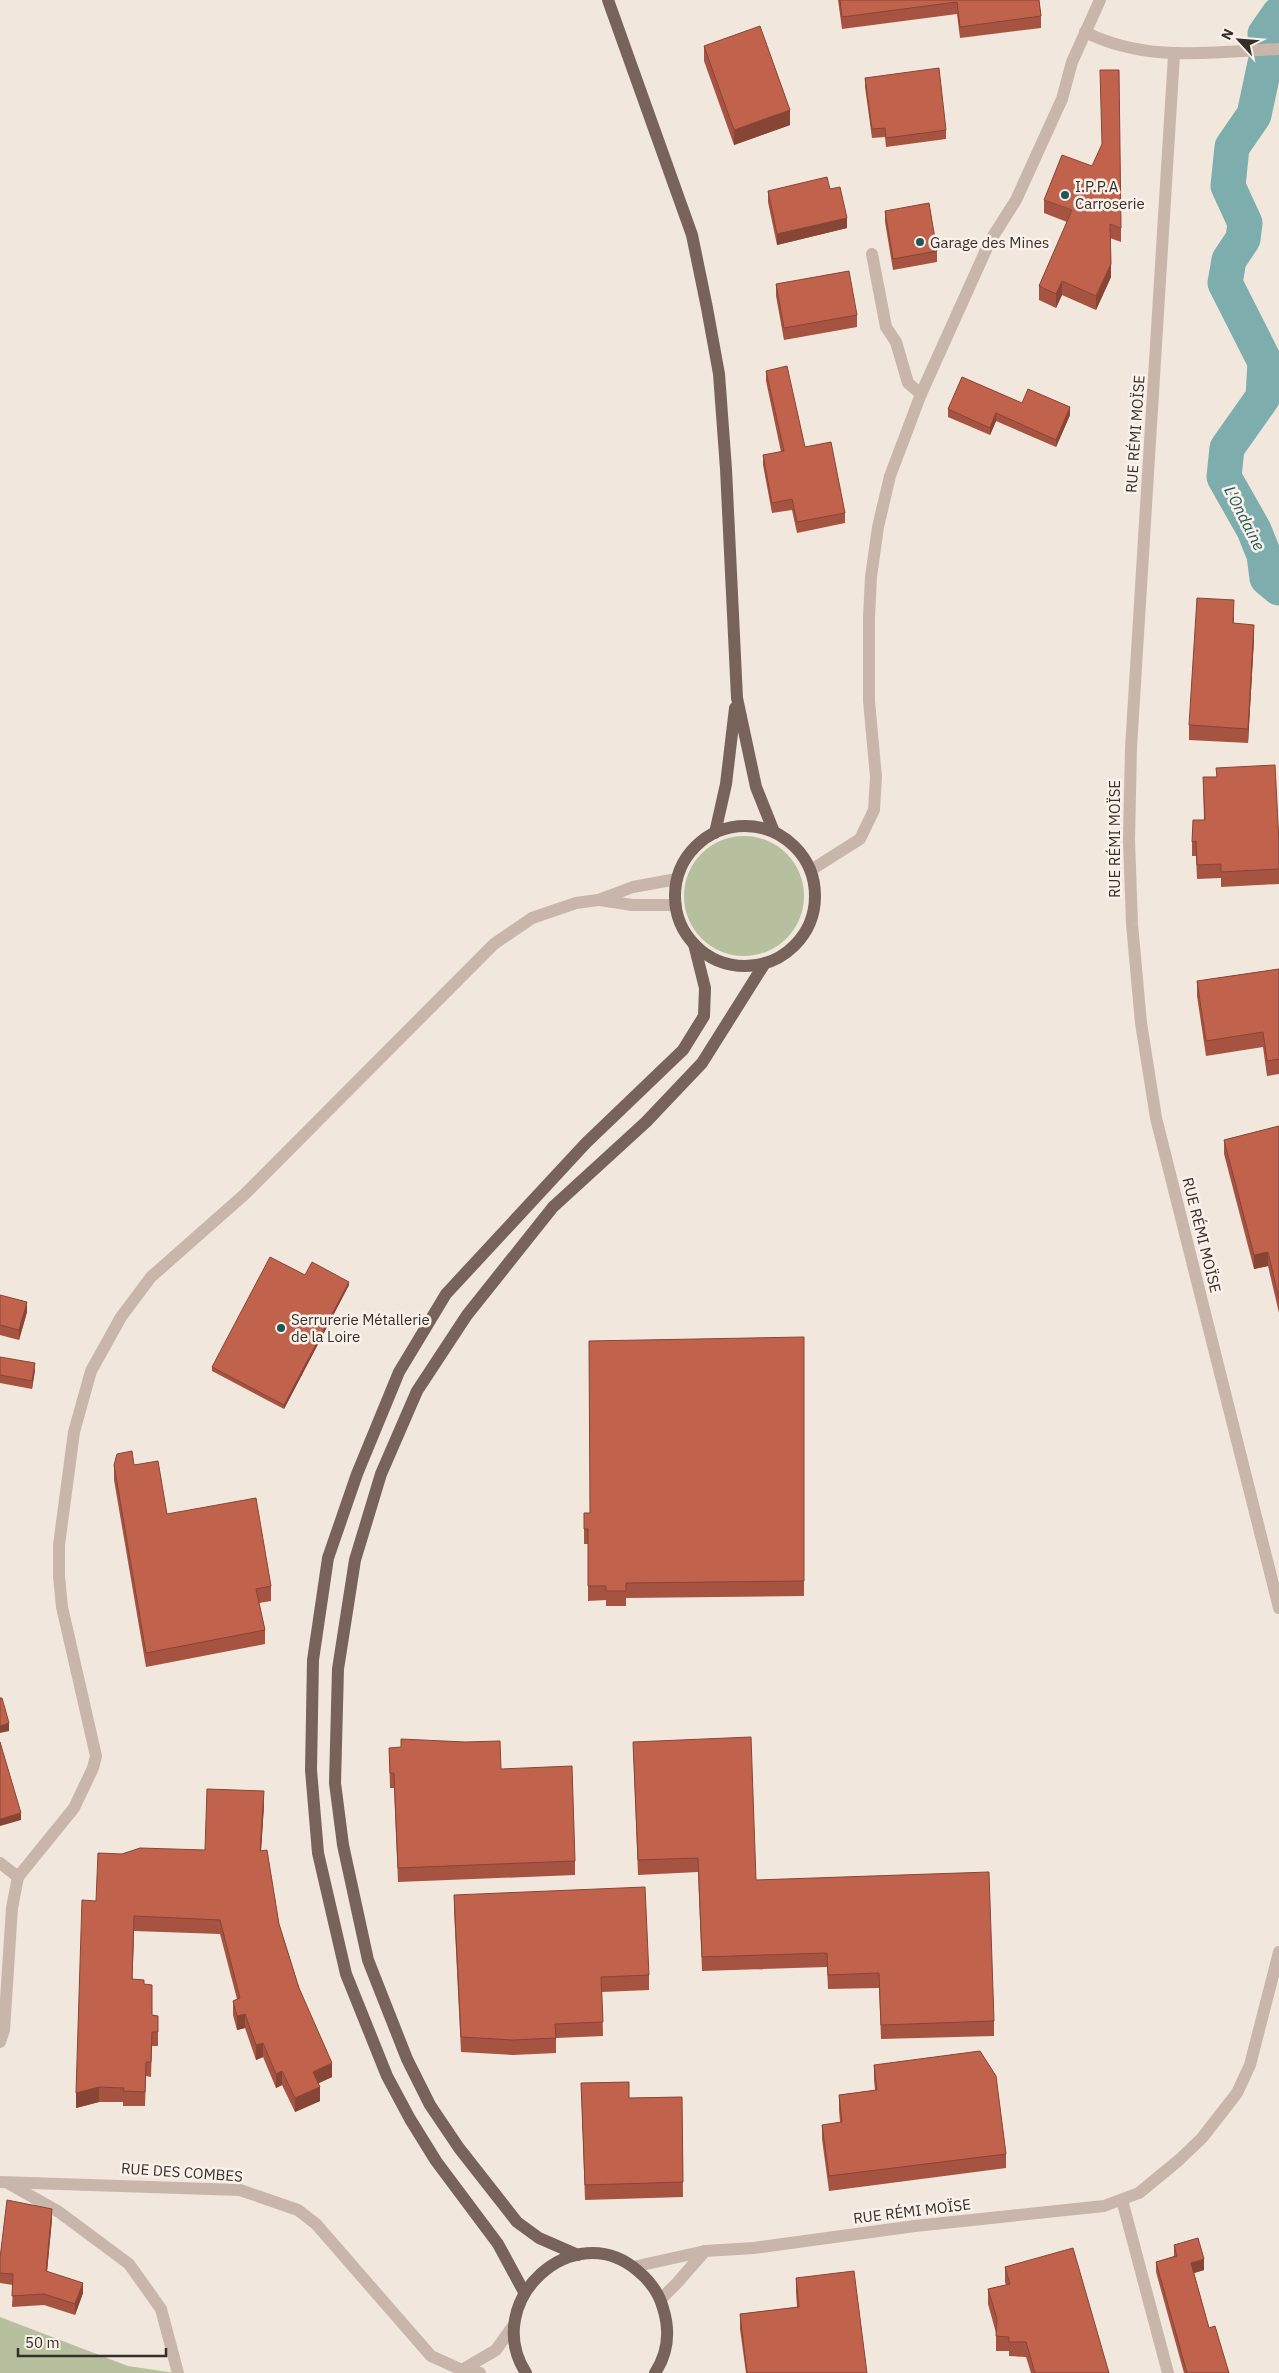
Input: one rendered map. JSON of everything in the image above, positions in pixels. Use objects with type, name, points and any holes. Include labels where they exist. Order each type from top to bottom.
[{"type":"main road","points":[[608,0],[692,236],[708,308],[720,393],[737,698],[756,787],[774,832]]},
{"type":"main road","points":[[714,833],[726,784],[737,698]]},
{"type":"main road","points":[[524,2292],[498,2244],[436,2161],[410,2119],[388,2076],[346,1974],[318,1854],[311,1770],[314,1660],[328,1558],[357,1474],[399,1372],[446,1294],[586,1144],[683,1050],[704,1016],[705,988],[694,944],[686,932],[676,905],[677,879],[685,860],[698,844],[714,833],[734,826],[754,826],[774,832],[796,847],[810,870],[816,893],[812,916],[802,936],[786,953],[765,963],[740,966],[715,959],[694,944]]},
{"type":"main road","points":[[578,2255],[539,2238],[516,2222],[458,2148],[430,2106],[407,2059],[368,1960],[343,1845],[335,1783],[338,1669],[355,1560],[381,1474],[417,1391],[467,1315],[553,1206],[646,1122],[702,1064],[765,963]]},
{"type":"main road","points":[[526,2373],[514,2346],[513,2326],[517,2308],[524,2292],[538,2275],[556,2262],[578,2255],[597,2254],[616,2258],[633,2267],[649,2281],[661,2298],[667,2320],[668,2342],[660,2370]]},
{"type":"street","points":[[810,870],[860,839],[874,810],[876,777],[868,656],[871,577],[878,527],[890,476],[921,394],[990,241],[1016,200],[1062,99],[1072,62],[1100,0]]},
{"type":"street","points":[[1085,32],[1132,50],[1174,55],[1279,49]]},
{"type":"street","name":"RUE RÉMI MOÏSE","points":[[1174,55],[1131,748],[1129,840],[1132,924],[1141,1023],[1156,1118],[1279,1608]]},
{"type":"street","points":[[872,254],[886,327],[896,342],[908,383],[921,394]]},
{"type":"street","points":[[0,2042],[4,2030],[12,1908],[18,1877],[74,1808],[94,1768],[96,1756],[62,1607],[59,1545],[74,1432],[91,1371],[121,1317],[151,1277],[245,1194],[494,944],[532,918],[576,903],[598,900],[633,887],[677,879]]},
{"type":"street","points":[[598,900],[632,905],[676,905]]},
{"type":"street","points":[[0,1863],[18,1877]]},
{"type":"street","name":"RUE RÉMI MOÏSE","points":[[633,2267],[705,2252],[754,2248],[914,2226],[1104,2206],[1139,2193],[1180,2160],[1202,2138],[1237,2093],[1250,2065],[1279,1952]]},
{"type":"street","name":"RUE DES COMBES","points":[[4,2182],[34,2181],[240,2190],[298,2210],[316,2224],[431,2356],[462,2370],[480,2373]]},
{"type":"street","name":"RUE DES COMBES","points":[[4,2182],[59,2212],[129,2264],[161,2309],[178,2373]]},
{"type":"street","points":[[1122,2200],[1168,2373]]},
{"type":"street","points":[[661,2298],[678,2283],[705,2252]]},
{"type":"street","points":[[462,2370],[496,2350],[513,2326]]},
{"type":"green space","points":[[744,836],[756,837],[767,841],[777,846],[786,854],[794,863],[799,873],[803,884],[803,908],[799,919],[794,929],[786,938],[777,946],[767,951],[756,955],[744,956],[732,955],[721,951],[711,946],[702,938],[694,929],[689,919],[685,908],[684,896],[685,884],[689,873],[694,863],[702,854],[711,846],[721,841],[732,837]]},
{"type":"green space","points":[[0,2317],[128,2366],[175,2373],[0,2373]]},
{"type":"building","points":[[840,0],[1039,0],[1041,16],[960,27],[957,2],[842,17]]},
{"type":"building","points":[[760,26],[790,110],[734,130],[704,46]]},
{"type":"building","points":[[939,68],[946,130],[886,138],[885,128],[872,129],[865,78]]},
{"type":"building","points":[[1100,70],[1119,70],[1121,228],[1110,224],[1111,264],[1096,296],[1062,281],[1056,294],[1039,286],[1072,210],[1044,200],[1062,155],[1092,166],[1102,144]]},
{"type":"building","points":[[827,177],[830,189],[840,187],[847,218],[777,234],[768,191]]},
{"type":"building","points":[[929,203],[937,251],[893,259],[885,211]]},
{"type":"building","points":[[849,271],[857,315],[784,328],[776,284]]},
{"type":"building","points":[[787,366],[805,447],[831,442],[845,513],[797,522],[792,499],[772,503],[763,455],[784,451],[766,371]]},
{"type":"building","points":[[962,377],[1022,403],[1028,389],[1070,407],[1056,440],[996,413],[990,428],[948,409]]},
{"type":"building","points":[[1197,598],[1234,600],[1233,623],[1254,625],[1248,729],[1189,725]]},
{"type":"building","points":[[1275,765],[1279,869],[1221,872],[1221,864],[1197,865],[1196,841],[1192,842],[1193,820],[1205,820],[1203,777],[1217,777],[1216,768]]},
{"type":"building","points":[[1279,969],[1279,1059],[1267,1061],[1263,1032],[1206,1041],[1197,981]]},
{"type":"building","points":[[1279,1126],[1279,1299],[1268,1252],[1254,1255],[1224,1140]]},
{"type":"building","name":"Serrurerie Métallerie de la Loire","points":[[270,1257],[305,1275],[312,1262],[349,1282],[284,1405],[212,1367]]},
{"type":"building","points":[[0,1295],[27,1302],[19,1330],[0,1325]]},
{"type":"building","points":[[804,1337],[804,1581],[626,1583],[626,1591],[606,1591],[606,1586],[588,1586],[588,1529],[584,1529],[584,1513],[590,1513],[589,1341]]},
{"type":"building","points":[[0,1357],[35,1363],[32,1381],[0,1375]]},
{"type":"building","points":[[132,1451],[134,1465],[158,1461],[167,1514],[256,1498],[271,1586],[256,1589],[265,1630],[146,1653],[114,1465],[117,1454]]},
{"type":"building","points":[[0,1698],[2,1698],[9,1723],[0,1726]]},
{"type":"building","points":[[751,1737],[756,1880],[989,1872],[994,2021],[881,2025],[879,1973],[828,1975],[827,1953],[702,1957],[698,1858],[638,1860],[633,1742]]},
{"type":"building","points":[[401,1739],[465,1742],[500,1741],[501,1769],[572,1766],[575,1861],[398,1868],[394,1773],[390,1773],[389,1748],[401,1747]]},
{"type":"building","points":[[0,1742],[21,1813],[0,1819]]},
{"type":"building","points":[[207,1789],[264,1791],[260,1851],[267,1850],[279,1924],[299,1988],[332,2063],[313,2072],[320,2087],[295,2098],[282,2071],[276,2074],[263,2043],[256,2045],[245,2014],[237,2016],[233,2001],[240,1998],[220,1920],[134,1916],[132,1979],[144,1980],[144,1984],[152,1985],[152,2015],[158,2016],[158,2032],[152,2032],[151,2062],[146,2062],[145,2092],[123,2091],[124,2088],[99,2087],[76,2093],[82,1900],[96,1901],[98,1853],[122,1854],[140,1848],[205,1850]]},
{"type":"building","points":[[645,1887],[649,1975],[601,1977],[603,2022],[555,2024],[556,2038],[513,2040],[461,2037],[454,1895]]},
{"type":"building","points":[[980,2051],[996,2076],[1006,2154],[829,2176],[822,2125],[842,2122],[839,2095],[877,2090],[874,2065]]},
{"type":"building","points":[[629,2082],[629,2098],[682,2097],[683,2182],[585,2185],[581,2083]]},
{"type":"building","points":[[7,2200],[52,2209],[46,2271],[83,2283],[75,2304],[44,2294],[12,2296],[13,2274],[0,2273]]},
{"type":"building","points":[[1198,2238],[1204,2259],[1191,2263],[1209,2328],[1215,2326],[1229,2373],[1187,2373],[1156,2262],[1177,2256],[1174,2245]]},
{"type":"building","points":[[1073,2248],[1109,2373],[1035,2373],[1026,2342],[1009,2342],[1009,2337],[996,2336],[997,2319],[988,2289],[1010,2284],[1005,2267]]},
{"type":"building","points":[[854,2271],[867,2373],[747,2373],[740,2314],[799,2307],[796,2278]]},
{"type":"waterway","points":[[1265,34],[1279,14]]},
{"type":"waterway","name":"L'Ondaine","points":[[1265,63],[1254,115],[1232,147],[1228,186],[1245,223],[1243,239],[1229,260],[1225,283],[1265,362],[1263,397],[1227,448],[1224,477],[1254,530],[1264,555],[1267,578],[1279,588]]},
{"type":"place","name":"I.P.P.A Carroserie","points":[[1065,195]]},
{"type":"place","name":"Garage des Mines","points":[[920,242]]},
{"type":"place","name":"Serrurerie Métallerie de la Loire","points":[[281,1328]]}]
